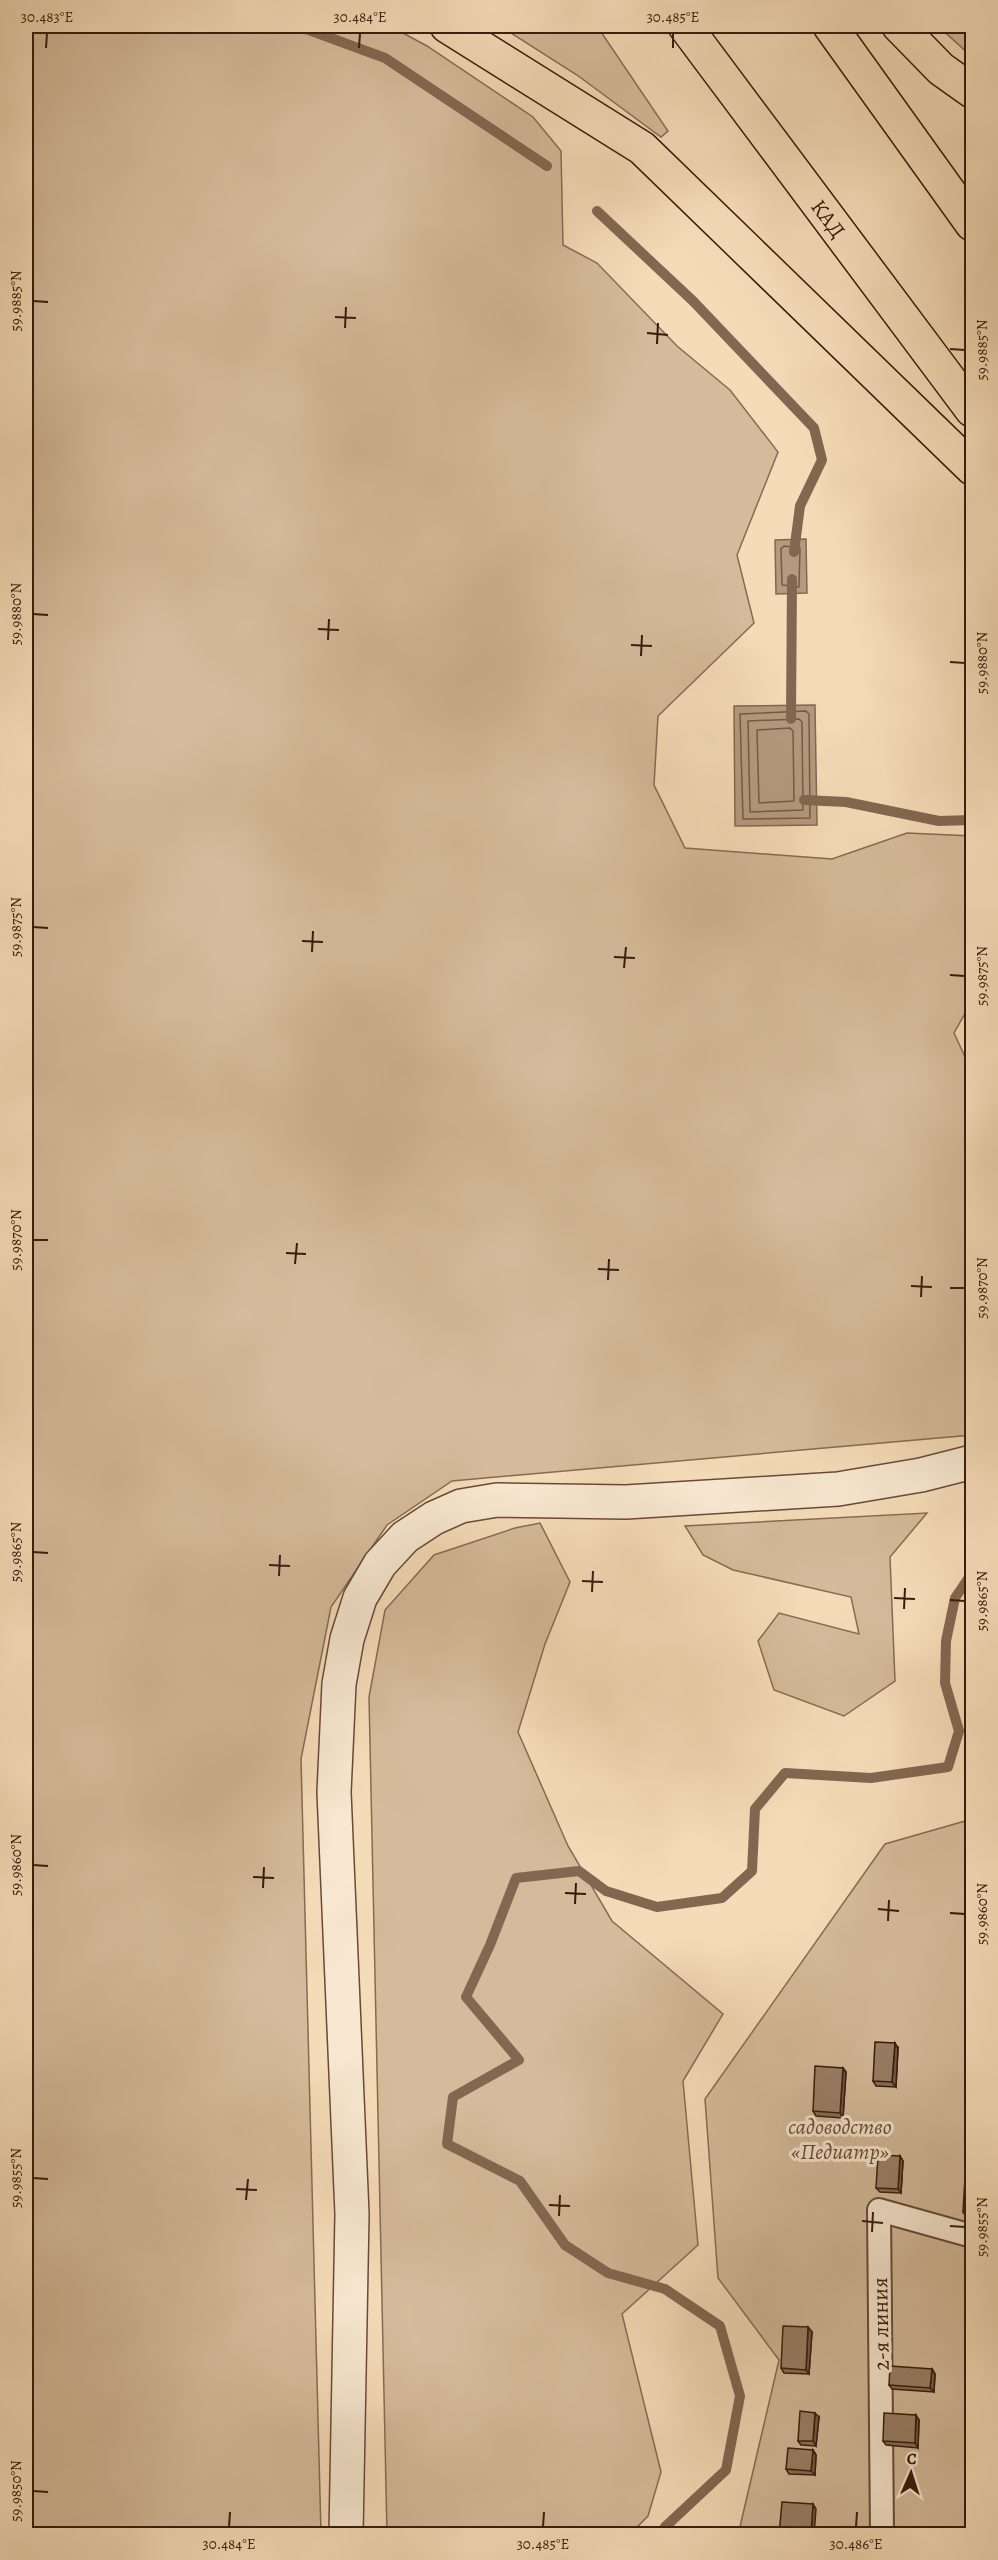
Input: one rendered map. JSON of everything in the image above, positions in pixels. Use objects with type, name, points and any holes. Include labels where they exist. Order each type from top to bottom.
[{"type":"main road","points":[[447,26],[642,148],[972,468]]},
{"type":"main road","name":"КАД","points":[[685,26],[972,411]]},
{"type":"main road","points":[[830,26],[972,224]]},
{"type":"main road","points":[[899,26],[941,69],[972,91]]},
{"type":"street","points":[[346,2535],[352,2214],[334,1791],[339,1684],[347,1639],[360,1598],[380,1564],[405,1537],[434,1518],[461,1506],[498,1500],[626,1502],[838,1489],[921,1475],[972,1462]]},
{"type":"lane","name":"2-я линия","points":[[882,2535],[879,2210],[972,2236]]},
{"type":"green space","points":[[26,26],[390,26],[427,46],[533,117],[561,151],[563,245],[597,263],[677,346],[730,390],[778,452],[737,555],[754,623],[658,716],[654,785],[685,848],[832,859],[907,833],[972,836],[972,1001],[954,1033],[972,1072],[972,1340],[965,1363],[972,1382],[972,1435],[452,1481],[387,1525],[331,1607],[301,1759],[321,2534],[26,2534]]},
{"type":"green space","points":[[500,26],[597,26],[668,131],[661,137],[577,75]]},
{"type":"green space","points":[[938,26],[972,26],[972,57],[971,56]]},
{"type":"green space","points":[[927,1513],[890,1557],[895,1681],[844,1716],[774,1690],[758,1641],[779,1613],[859,1634],[851,1597],[733,1570],[703,1555],[685,1526]]},
{"type":"green space","points":[[540,1523],[570,1582],[545,1644],[518,1732],[568,1846],[612,1921],[723,2014],[683,2081],[698,2245],[622,2314],[661,2472],[648,2516],[630,2534],[387,2534],[369,1697],[385,1610],[434,1555],[515,1528]]},
{"type":"green space","name":"садоводство «Педиатр»","points":[[972,1819],[972,2534],[734,2534],[739,2531],[779,2360],[718,2278],[705,2099],[885,1844]]},
{"type":"water","points":[[806,539],[807,593],[776,594],[775,540]]},
{"type":"water","points":[[815,705],[817,825],[735,826],[734,706]]},
{"type":"building","points":[[875,2042],[895,2043],[892,2082],[873,2081]]},
{"type":"building","points":[[815,2066],[843,2068],[840,2113],[813,2111]]},
{"type":"building","points":[[971,2128],[972,2161],[969,2161]]},
{"type":"building","points":[[878,2155],[900,2156],[898,2189],[876,2188]]},
{"type":"building","points":[[965,2177],[972,2177],[972,2213],[963,2212]]},
{"type":"building","points":[[783,2326],[808,2327],[806,2370],[781,2368]]},
{"type":"building","points":[[890,2366],[932,2369],[930,2388],[889,2385]]},
{"type":"building","points":[[800,2411],[815,2413],[813,2441],[798,2441]]},
{"type":"building","points":[[884,2413],[916,2415],[915,2443],[883,2441]]},
{"type":"building","points":[[788,2448],[813,2450],[811,2471],[786,2469]]},
{"type":"building","points":[[782,2502],[813,2504],[811,2535],[779,2535]]},
{"type":"waterway","points":[[298,26],[385,58],[547,166]]},
{"type":"waterway","points":[[597,211],[693,301],[814,428],[822,460],[800,506],[794,552]]},
{"type":"waterway","points":[[791,719],[792,579]]},
{"type":"waterway","points":[[804,800],[846,802],[939,821],[972,820]]},
{"type":"waterway","points":[[661,2534],[665,2527],[726,2470],[740,2396],[720,2326],[665,2289],[608,2273],[565,2245],[520,2181],[447,2144],[453,2097],[519,2060],[466,1997],[490,1945],[516,1878],[579,1871],[606,1891],[657,1907],[722,1898],[752,1871],[755,1809],[785,1773],[871,1778],[948,1767],[959,1731],[945,1683],[946,1641],[955,1598],[972,1573]]}]
